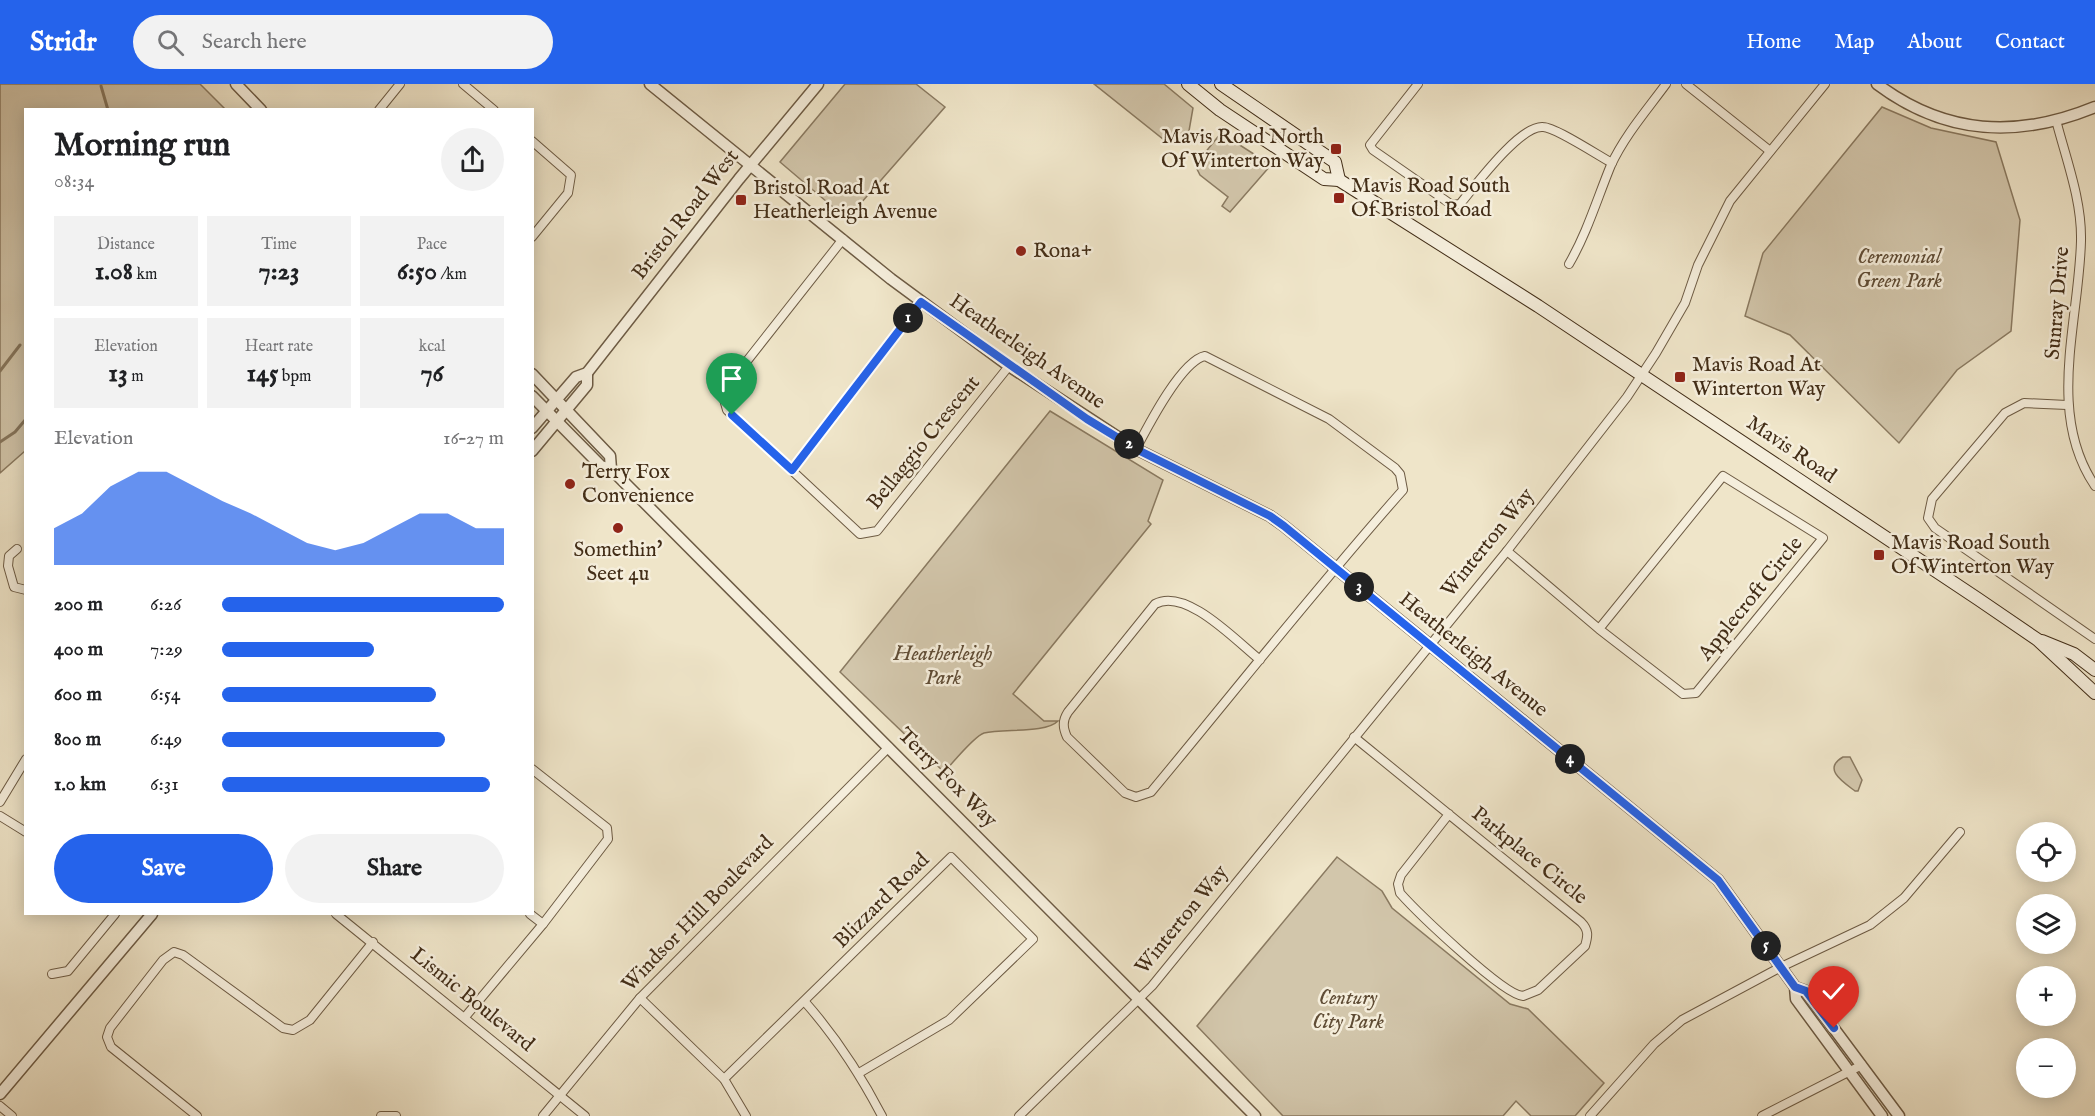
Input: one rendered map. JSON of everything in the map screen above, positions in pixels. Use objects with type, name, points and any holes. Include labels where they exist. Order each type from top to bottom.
[{"type":"main road","name":"Mavis Road","points":[[1188,84],[1220,110],[1324,179],[1339,180],[1641,375],[2038,640],[2095,693]]},
{"type":"main road","name":"Mavis Road","points":[[1221,84],[1335,162],[1339,180]]},
{"type":"main road","name":"Mavis Road","points":[[2038,640],[2074,654],[2095,670]]},
{"type":"street","points":[[236,84],[259,108]]},
{"type":"street","points":[[381,108],[400,84]]},
{"type":"street","points":[[463,84],[492,108]]},
{"type":"street","name":"Heatherleigh Avenue","points":[[652,84],[921,302],[1009,366],[1136,449],[1270,516],[1718,880],[1795,987],[1796,999],[1882,1116]]},
{"type":"street","name":"Bristol Road West","points":[[534,426],[576,377],[587,373],[750,165],[818,84]]},
{"type":"street","points":[[1418,84],[1370,145],[1373,150],[1452,205],[1460,204],[1499,156],[1535,128],[1549,128],[1612,163]]},
{"type":"street","points":[[1569,264],[1580,245],[1612,163],[1632,130],[1666,84]]},
{"type":"street","points":[[1686,84],[1770,151]]},
{"type":"street","name":"Winterton Way","points":[[1019,1116],[1140,998],[1507,551],[1641,375],[1685,303],[1698,265],[1730,201],[1825,84]]},
{"type":"street","points":[[1877,84],[1909,105],[1945,121],[1989,128],[2020,128],[2056,120],[2095,107]]},
{"type":"street","name":"Sunray Drive","points":[[2056,120],[2075,192],[2081,240],[2067,405],[2071,435],[2078,455],[2095,486]]},
{"type":"street","points":[[534,143],[571,175],[568,193],[534,235]]},
{"type":"street","name":"Bellaggio Crescent","points":[[843,239],[728,385],[723,396],[727,410],[860,534],[872,534],[877,531],[1009,366]]},
{"type":"street","points":[[792,470],[921,302]]},
{"type":"street","points":[[1136,449],[1159,405],[1194,360],[1204,356],[1329,419],[1400,474],[1403,490],[1335,568],[1260,660],[1151,792],[1136,797],[1125,793],[1067,737],[1064,730],[1064,718],[1068,712],[1155,604],[1164,599],[1176,599],[1200,612],[1260,660]]},
{"type":"street","name":"Bristol Road West","points":[[534,450],[587,385],[587,373]]},
{"type":"street","name":"Terry Fox Way","points":[[534,376],[610,456],[611,469]]},
{"type":"street","name":"Terry Fox Way","points":[[534,398],[601,466],[611,469],[1255,1116]]},
{"type":"street","points":[[2067,405],[2024,403],[2005,413],[1932,499],[1928,509],[1928,518],[1935,528],[2095,639]]},
{"type":"street","name":"Applecroft Circle","points":[[1507,551],[1599,629],[1683,694],[1696,693],[1823,538],[1723,476],[1599,629]]},
{"type":"street","points":[[17,549],[9,556],[10,578],[14,587],[24,590]]},
{"type":"street","name":"Parkplace Circle","points":[[1354,737],[1449,814],[1586,927],[1588,938],[1585,946],[1534,992],[1523,996],[1513,993],[1457,947],[1404,898],[1398,887],[1401,875],[1449,814]]},
{"type":"street","name":"Windsor Hill Boulevard","points":[[543,1116],[640,998],[889,747]]},
{"type":"street","points":[[0,802],[24,762]]},
{"type":"street","points":[[465,1017],[543,924],[609,839],[610,834],[607,828],[534,771]]},
{"type":"street","points":[[0,816],[24,831]]},
{"type":"street","points":[[1590,1116],[1668,1030],[1702,1008],[1870,925],[1904,898],[1960,832]]},
{"type":"street","name":"Blizzard Road","points":[[724,1080],[951,857],[1033,939],[949,1020],[859,1073]]},
{"type":"street","points":[[52,974],[68,970],[114,915]]},
{"type":"street","points":[[0,1094],[151,915]]},
{"type":"street","name":"Lismic Boulevard","points":[[337,915],[585,1116]]},
{"type":"street","points":[[531,915],[543,924]]},
{"type":"street","points":[[197,1116],[111,1047],[107,1037],[110,1028],[162,960],[174,952],[183,955],[283,1028],[293,1030],[310,1020],[372,942]]},
{"type":"street","name":"Heatherleigh Avenue","points":[[1795,987],[1806,991],[1899,1116]]},
{"type":"street","points":[[640,998],[724,1080],[746,1116]]},
{"type":"street","points":[[805,1002],[830,1031],[859,1073],[882,1116]]},
{"type":"street","points":[[1762,1116],[1862,1065]]},
{"type":"street","points":[[0,1106],[12,1116]]},
{"type":"street","points":[[381,1116],[396,1116]]},
{"type":"green space","points":[[0,84],[200,84],[224,108],[24,108],[24,452],[0,473]]},
{"type":"green space","points":[[845,84],[916,84],[945,107],[847,219],[780,162]]},
{"type":"green space","points":[[1094,84],[1164,84],[1193,108],[1189,131],[1178,144],[1168,143]]},
{"type":"green space","name":"Ceremonial Green Park","points":[[1882,107],[1931,128],[1996,142],[2020,220],[2011,331],[1957,370],[1899,443],[1790,335],[1745,316],[1763,253]]},
{"type":"green space","points":[[1221,133],[1271,165],[1230,212],[1222,206],[1228,197],[1200,175],[1195,165]]},
{"type":"green space","name":"Heatherleigh Park","points":[[1050,411],[1163,480],[1148,521],[1151,524],[1013,694],[1044,721],[1058,721],[1044,728],[984,733],[969,745],[944,772],[840,672]]},
{"type":"green space","points":[[1843,757],[1850,757],[1862,780],[1858,791],[1845,784],[1834,771],[1834,766]]},
{"type":"green space","name":"Century City Park","points":[[1337,857],[1382,891],[1392,908],[1510,1004],[1528,1009],[1604,1083],[1575,1116],[1531,1116],[1516,1101],[1503,1116],[1283,1116],[1197,1026]]},
{"type":"waterway","points":[[101,86],[107,108]]},
{"type":"waterway","points":[[0,371],[20,345]]},
{"type":"waterway","points":[[0,442],[15,432],[24,421]]},
{"type":"place","name":"Mavis Road North Of Winterton Way","points":[[1336,149]]},
{"type":"place","name":"Mavis Road South Of Bristol Road","points":[[1339,198]]},
{"type":"place","name":"Bristol Road At Heatherleigh Avenue","points":[[741,200]]},
{"type":"place","name":"Rona+","points":[[1021,251]]},
{"type":"place","name":"Mavis Road At Winterton Way","points":[[1680,377]]},
{"type":"place","name":"Terry Fox Convenience","points":[[570,484]]},
{"type":"place","name":"Somethin' Seet 4u","points":[[618,528]]},
{"type":"place","name":"Mavis Road South Of Winterton Way","points":[[1879,555]]},
{"type":"route","points":[[732,415],[792,470],[921,302],[1087,419],[1136,449],[1270,516],[1284,526],[1718,880],[1795,987],[1806,991],[1834,1028]]}]
